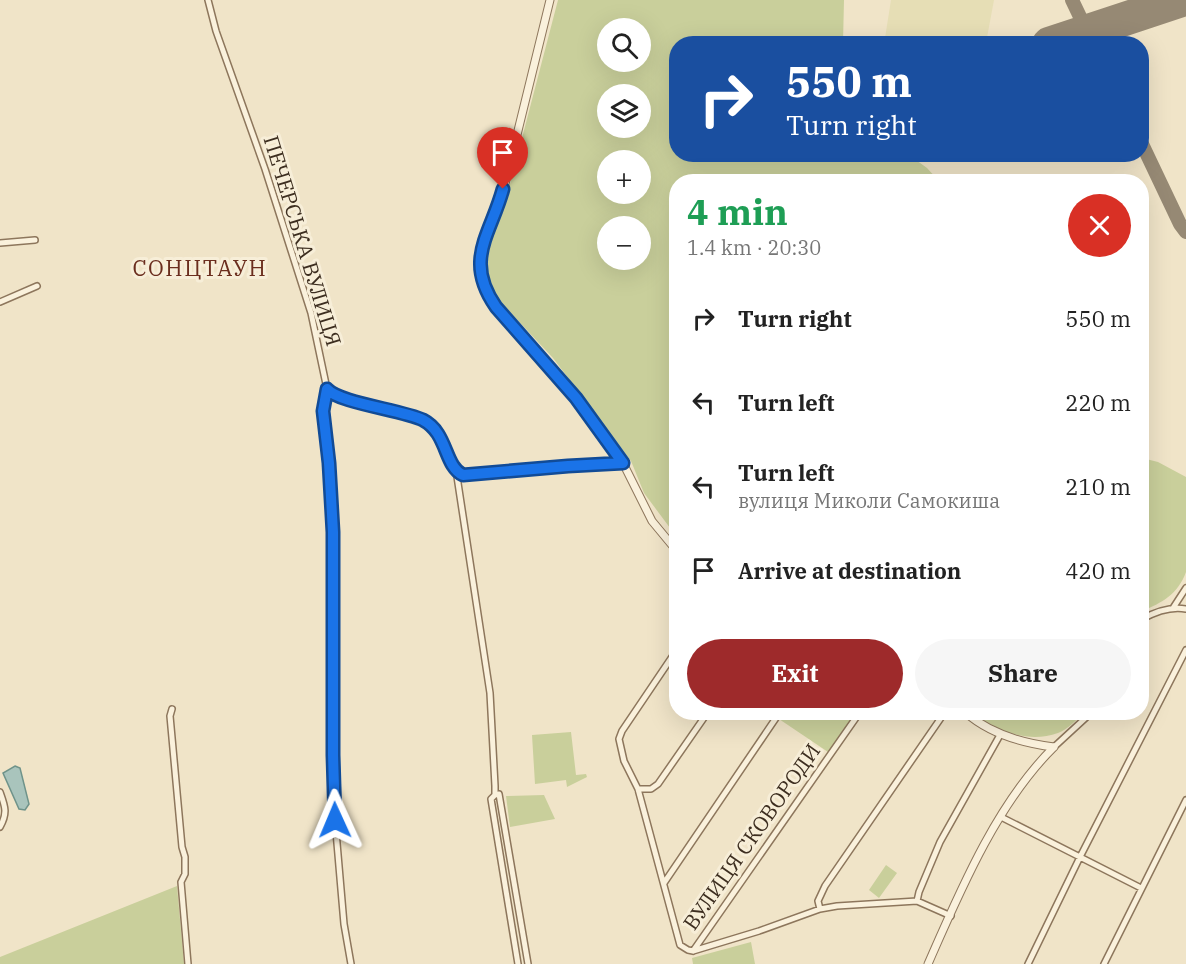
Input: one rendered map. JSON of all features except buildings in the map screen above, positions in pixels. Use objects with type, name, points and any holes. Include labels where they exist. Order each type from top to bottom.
[{"type":"street","name":"ПЕЧЕРСЬКА ВУЛИЦЯ","points":[[208,0],[216,32],[265,169],[311,313],[327,389],[323,411],[333,532],[335,820],[344,924],[351,964]]},
{"type":"street","points":[[550,0],[502,196],[484,240],[481,266],[488,292],[496,307],[576,398],[623,463],[652,521],[669,542]]},
{"type":"street","points":[[0,243],[34,240]]},
{"type":"street","points":[[0,302],[36,286]]},
{"type":"street","points":[[327,389],[340,397],[425,421],[441,438],[456,470],[490,693],[495,795],[491,799],[492,808],[518,964]]},
{"type":"street","points":[[456,470],[463,475],[473,475],[623,463]]},
{"type":"street","points":[[1173,608],[1186,588]]},
{"type":"street","points":[[1149,615],[1173,608],[1186,609]]},
{"type":"street","points":[[1028,964],[1186,650]]},
{"type":"street","points":[[669,661],[622,731],[619,739],[624,761],[638,789],[680,945],[693,951],[820,909],[837,906],[917,901],[951,916]]},
{"type":"street","points":[[172,709],[170,716],[182,848],[185,857],[185,874],[181,882],[188,964]]},
{"type":"street","points":[[638,789],[651,789],[658,784],[702,720]]},
{"type":"street","points":[[664,883],[775,720]]},
{"type":"street","name":"ВУЛИЦЯ СКОВОРОДИ","points":[[693,951],[854,720]]},
{"type":"street","points":[[820,909],[818,901],[825,886],[939,720]]},
{"type":"street","points":[[977,720],[1000,735],[1036,745],[1054,747]]},
{"type":"street","points":[[928,964],[984,846],[1028,774],[1083,720]]},
{"type":"street","points":[[917,901],[940,842],[1000,735]]},
{"type":"street","points":[[0,792],[6,809],[5,818],[0,827]]},
{"type":"street","points":[[495,795],[499,794],[528,964]]},
{"type":"street","points":[[1104,964],[1186,800]]},
{"type":"street","points":[[1001,817],[1142,888]]},
{"type":"shaded area","points":[[891,0],[994,0],[987,36],[885,36]]},
{"type":"green space","points":[[558,0],[844,0],[843,36],[669,36],[669,162],[919,162],[933,174],[669,174],[669,527],[644,493],[631,461],[553,358],[493,294],[488,273],[488,248],[510,184]]},
{"type":"green space","points":[[1149,460],[1186,477],[1186,572],[1174,592],[1149,608]]},
{"type":"green space","points":[[780,720],[851,720],[828,752]]},
{"type":"green space","points":[[985,720],[1076,720],[1061,732],[1035,737],[1013,734]]},
{"type":"green space","points":[[571,732],[576,775],[586,774],[587,777],[567,787],[566,780],[535,784],[532,735]]},
{"type":"green space","points":[[544,795],[555,819],[510,827],[506,796]]},
{"type":"green space","points":[[886,865],[897,873],[879,898],[869,890]]},
{"type":"green space","points":[[177,886],[184,964],[0,964],[0,957]]},
{"type":"green space","points":[[751,942],[755,964],[693,964],[692,958]]},
{"type":"water","points":[[15,766],[20,768],[29,804],[25,810],[19,809],[3,773]]},
{"type":"taxiway","points":[[1072,0],[1089,36]]},
{"type":"taxiway","points":[[1149,159],[1186,232]]},
{"type":"runway","points":[[1073,36],[1182,0]]},
{"type":"district","name":"СОНЦТАУН","points":[[200,268]]},
{"type":"route","points":[[335,820],[333,532],[323,411],[327,389],[340,397],[403,413],[430,424],[445,445],[453,467],[463,475],[623,463],[563,382],[496,307],[484,283],[480,260],[484,240],[503,189]]}]
